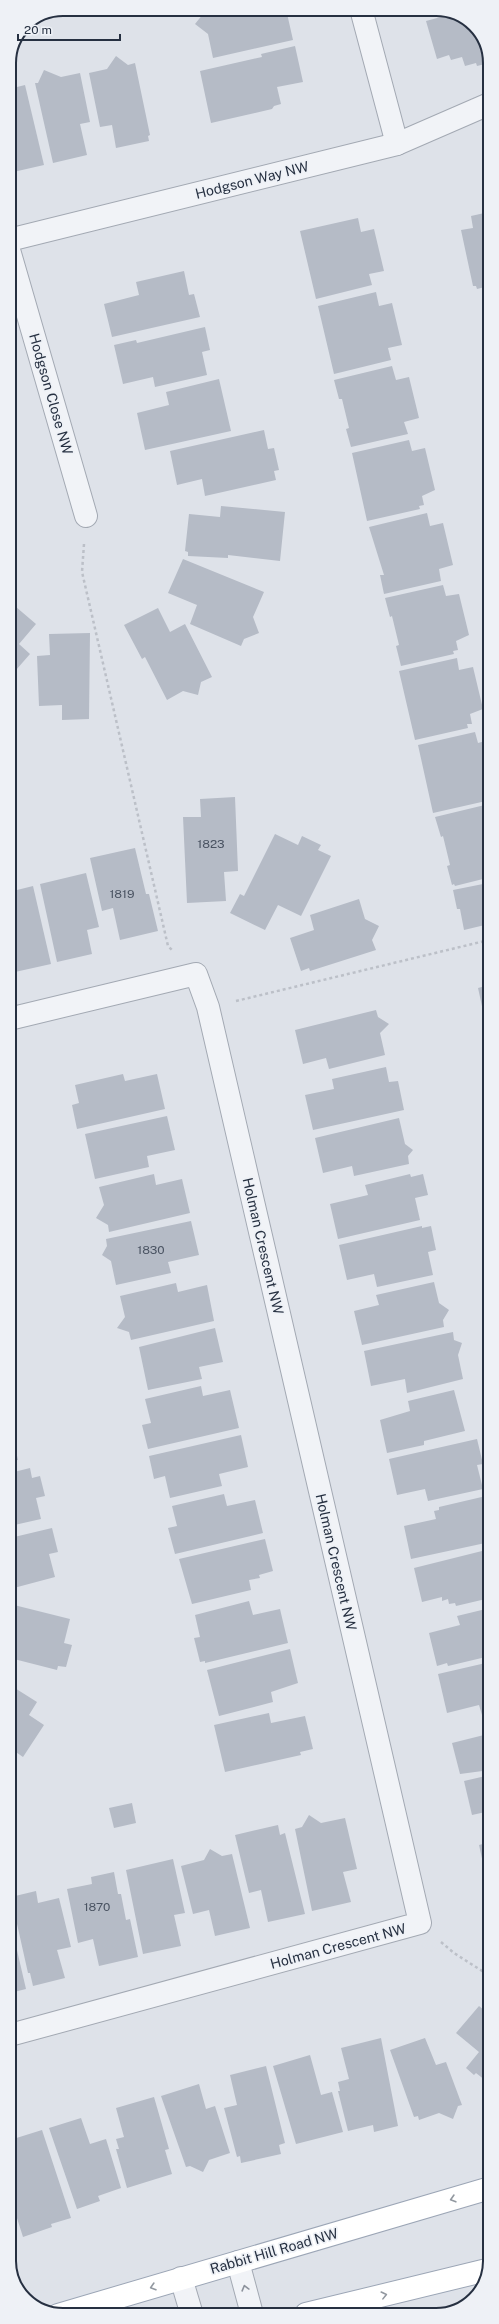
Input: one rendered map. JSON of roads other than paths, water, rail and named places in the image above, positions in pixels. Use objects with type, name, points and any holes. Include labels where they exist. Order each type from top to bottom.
[{"type":"main road","name":"Rabbit Hill Road NW","points":[[81,2308],[483,2190]]},
{"type":"main road","points":[[331,2308],[482,2271]]},
{"type":"street","points":[[363,16],[397,144]]},
{"type":"street","name":"Hodgson Way NW","points":[[16,238],[397,144],[483,107]]},
{"type":"street","name":"Hodgson Close NW","points":[[16,274],[86,516]]},
{"type":"street","name":"Holman Crescent NW","points":[[16,1017],[196,974],[208,1008],[420,1924],[16,2033]]},
{"type":"street","points":[[238,2262],[250,2308]]},
{"type":"street","points":[[182,2278],[190,2308]]}]
